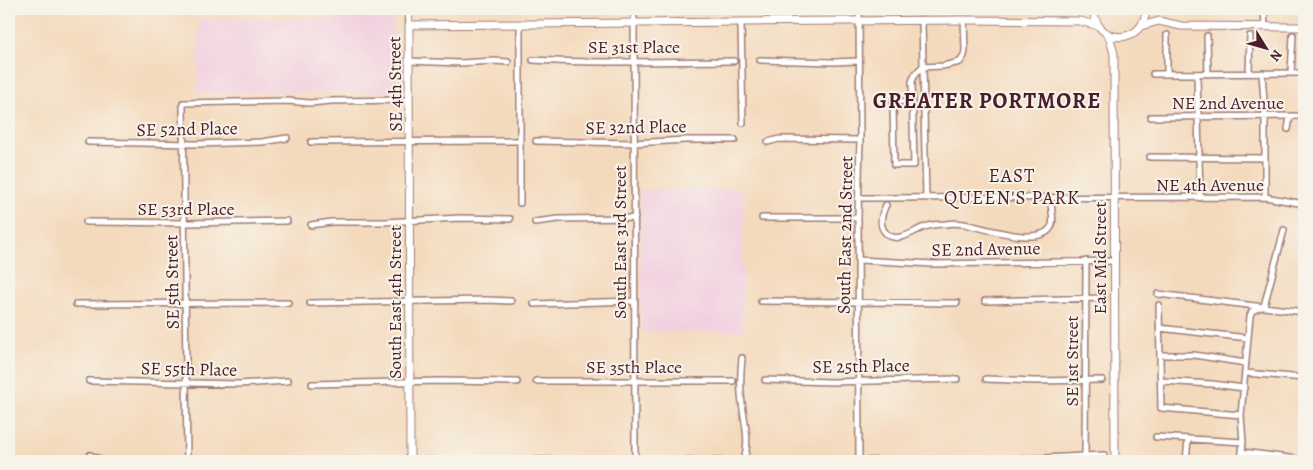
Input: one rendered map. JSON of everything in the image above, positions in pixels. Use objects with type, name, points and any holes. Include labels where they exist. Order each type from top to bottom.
[{"type":"street","points":[[408,9],[409,25],[834,23],[858,20],[964,20],[1080,21],[1099,26]]},
{"type":"street","name":"South East 3rd Street","points":[[634,9],[635,460]]},
{"type":"street","name":"South East 2nd Street","points":[[858,9],[860,140],[858,198],[859,461]]},
{"type":"street","points":[[1146,9],[1160,21],[1180,26],[1304,26]]},
{"type":"street","points":[[1080,21],[1094,10],[1099,26],[1107,34],[1124,36],[1136,31],[1141,26],[1146,9]]},
{"type":"street","points":[[1264,9],[1265,27]]},
{"type":"street","points":[[914,165],[912,81],[916,72],[922,67],[943,66],[960,62],[965,50],[964,20]]},
{"type":"street","points":[[922,21],[926,198]]},
{"type":"street","points":[[1141,26],[1160,21]]},
{"type":"street","points":[[741,23],[743,123]]},
{"type":"street","points":[[520,24],[520,204]]},
{"type":"street","name":"SE 4th Street","points":[[409,25],[410,142]]},
{"type":"street","name":"East Mid Street","points":[[1107,34],[1114,54],[1115,461]]},
{"type":"street","points":[[1167,35],[1167,74]]},
{"type":"street","points":[[1291,73],[1292,35]]},
{"type":"street","name":"East Mid Street","points":[[1114,54],[1124,36]]},
{"type":"street","points":[[1207,36],[1208,74]]},
{"type":"street","points":[[1249,73],[1250,36]]},
{"type":"street","name":"SE 31st Place","points":[[533,60],[605,62],[734,61]]},
{"type":"street","points":[[760,60],[858,61]]},
{"type":"street","points":[[408,61],[508,62]]},
{"type":"street","points":[[1262,73],[1265,116],[1264,198]]},
{"type":"street","points":[[1153,74],[1304,73]]},
{"type":"street","points":[[1197,74],[1200,198]]},
{"type":"street","name":"SE 5th Street","points":[[187,461],[183,103],[286,101],[310,103],[409,100]]},
{"type":"street","points":[[913,102],[893,101],[894,165],[925,165]]},
{"type":"street","name":"NE 2nd Avenue","points":[[1151,117],[1304,116]]},
{"type":"street","points":[[1288,129],[1290,117]]},
{"type":"street","name":"SE 52nd Place","points":[[88,142],[262,142],[286,138]]},
{"type":"street","points":[[768,142],[779,139],[860,140]]},
{"type":"street","name":"SE 32nd Place","points":[[536,141],[634,143],[736,140]]},
{"type":"street","points":[[311,142],[520,141]]},
{"type":"street","name":"South East 4th Street","points":[[410,142],[410,461]]},
{"type":"street","points":[[1150,157],[1263,158]]},
{"type":"street","name":"NE 4th Avenue","points":[[858,198],[1264,198],[1304,204]]},
{"type":"street","points":[[886,205],[881,218],[881,224],[892,237],[906,236],[923,228],[943,224],[966,225],[1020,236],[1035,236],[1045,232],[1051,226],[1050,198]]},
{"type":"street","points":[[311,225],[332,222],[460,218],[510,219]]},
{"type":"street","points":[[535,222],[558,219],[635,218]]},
{"type":"street","points":[[762,218],[858,218]]},
{"type":"street","name":"SE 53rd Place","points":[[86,222],[287,221]]},
{"type":"street","points":[[1264,306],[1284,230]]},
{"type":"street","name":"SE 2nd Avenue","points":[[859,260],[934,264],[1115,261]]},
{"type":"street","name":"SE 1st Street","points":[[1085,461],[1086,261]]},
{"type":"street","points":[[1158,294],[1304,312]]},
{"type":"street","points":[[985,301],[1104,298]]},
{"type":"street","points":[[310,303],[511,301]]},
{"type":"street","points":[[762,301],[957,303]]},
{"type":"street","points":[[534,304],[635,302]]},
{"type":"street","points":[[76,304],[288,303]]},
{"type":"street","points":[[1159,305],[1162,408],[1241,415]]},
{"type":"street","points":[[1241,461],[1243,442],[1241,415],[1250,316],[1252,311],[1264,306]]},
{"type":"street","points":[[1159,328],[1248,338]]},
{"type":"street","points":[[1160,354],[1194,355],[1246,363]]},
{"type":"street","points":[[742,358],[741,392],[744,424],[748,441],[747,452],[742,461]]},
{"type":"street","points":[[1245,373],[1304,378]]},
{"type":"street","name":"SE 25th Place","points":[[766,380],[832,382],[957,379]]},
{"type":"street","name":"SE 35th Place","points":[[536,381],[732,380]]},
{"type":"street","points":[[986,380],[1102,380]]},
{"type":"street","name":"SE 55th Place","points":[[89,381],[239,384],[288,381]]},
{"type":"street","points":[[1161,381],[1244,388]]},
{"type":"street","points":[[312,384],[517,382]]},
{"type":"street","points":[[1156,437],[1243,442]]},
{"type":"street","points":[[1186,461],[1188,439]]},
{"type":"street","points":[[1242,452],[1304,460]]},
{"type":"street","points":[[90,455],[104,461]]},
{"type":"street","points":[[986,461],[1104,455]]},
{"type":"street","points":[[536,460],[732,461]]},
{"type":"street","points":[[852,461],[958,460]]},
{"type":"street","points":[[332,461],[442,461]]},
{"type":"shaded area","points":[[199,19],[393,19],[395,92],[197,93]]},
{"type":"shaded area","points":[[743,189],[743,331],[642,332],[639,190]]},
{"type":"district","name":"GREATER PORTMORE","points":[[987,100]]},
{"type":"district","name":"EAST QUEEN'S PARK","points":[[1012,186]]}]
